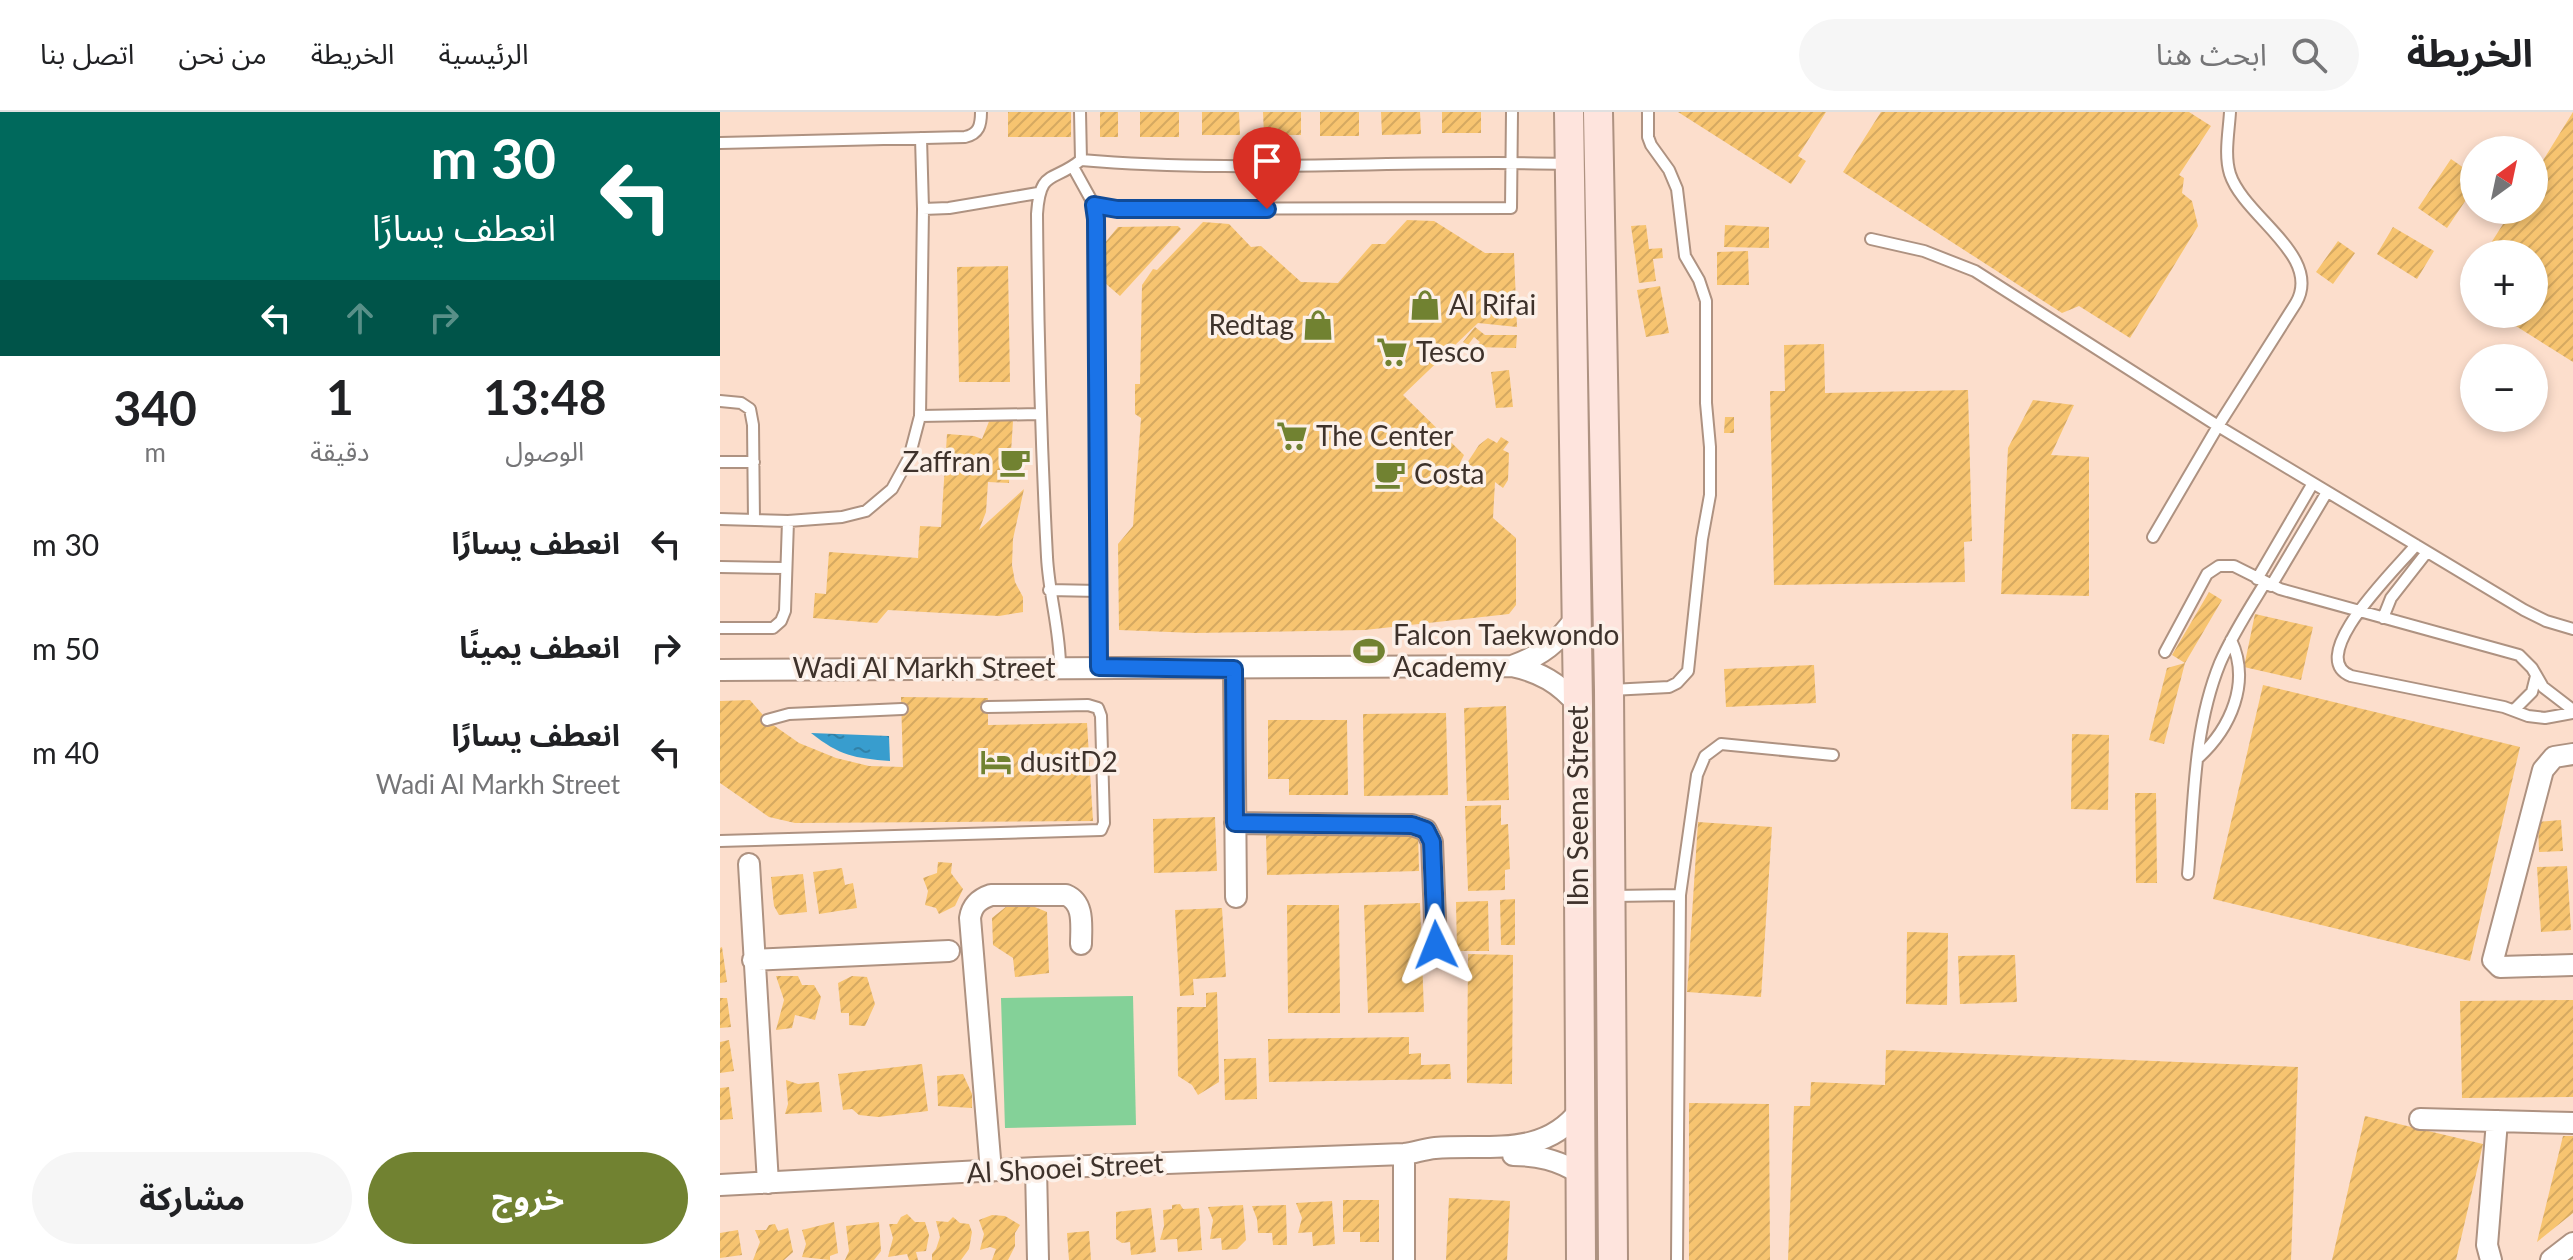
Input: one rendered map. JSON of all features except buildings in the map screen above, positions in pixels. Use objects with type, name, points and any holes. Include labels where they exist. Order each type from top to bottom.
[{"type":"street","name":"Ibn Seena Street","points":[[1569,112],[1578,705],[1581,1260]]},
{"type":"street","name":"Ibn Seena Street","points":[[1598,112],[1609,690],[1613,1260]]},
{"type":"street","name":"Wadi Al Markh Street","points":[[720,670],[1512,666],[1532,660],[1550,648],[1565,634],[1577,616]]},
{"type":"street","name":"Wadi Al Markh Street","points":[[1512,666],[1549,678],[1578,705]]},
{"type":"street","points":[[1234,669],[1236,897]]},
{"type":"street","points":[[2573,754],[2554,757],[2543,770],[2493,960],[2500,967],[2573,965]]},
{"type":"street","points":[[1235,823],[1412,825],[1426,830],[1432,842],[1436,945]]},
{"type":"street","points":[[749,864],[768,1183]]},
{"type":"street","points":[[991,1171],[971,910],[991,895],[1066,895],[1080,907],[1081,944]]},
{"type":"street","points":[[753,960],[949,951]]},
{"type":"street","name":"Al Shooei Street","points":[[1407,1154],[1431,1148],[1543,1141],[1558,1134],[1580,1110]]},
{"type":"street","points":[[2420,1119],[2573,1123]]},
{"type":"street","points":[[2491,1260],[2487,1245],[2497,1121]]},
{"type":"street","points":[[1404,1260],[1407,1154]]},
{"type":"street","name":"Al Shooei Street","points":[[720,1185],[1036,1168],[1407,1154],[1541,1156],[1579,1173]]},
{"type":"street","points":[[1036,1168],[1038,1260]]},
{"type":"street","points":[[2551,1260],[2572,1246]]},
{"type":"lane","points":[[720,143],[971,136],[979,128],[981,112]]},
{"type":"lane","points":[[1080,112],[1077,163],[1094,205],[1096,219],[1099,667]]},
{"type":"lane","points":[[1094,205],[1117,209],[1508,208],[1513,204],[1512,112]]},
{"type":"lane","points":[[1609,690],[1669,687],[1688,671],[1702,539],[1710,495],[1706,301],[1699,280],[1685,256],[1677,189],[1648,137],[1648,112]]},
{"type":"lane","points":[[2153,537],[2218,426],[2296,303],[2304,284],[2301,268],[2240,192],[2230,173],[2227,152],[2230,112]]},
{"type":"lane","points":[[720,519],[788,521],[842,517],[866,511],[892,489],[909,458],[920,416],[921,138]]},
{"type":"lane","points":[[1060,667],[1060,637],[1049,590],[1039,414],[1038,193],[1051,176],[1077,163],[1253,166],[1571,164]]},
{"type":"lane","points":[[923,209],[949,208],[1038,193]]},
{"type":"lane","points":[[1871,239],[1924,251],[1975,271],[2218,426],[2427,552],[2524,610],[2573,629]]},
{"type":"lane","points":[[720,401],[741,403],[750,409],[754,520]]},
{"type":"lane","points":[[920,416],[1039,414]]},
{"type":"lane","points":[[720,462],[754,462]]},
{"type":"lane","points":[[2188,874],[2205,708],[2231,640],[2264,583],[2313,483]]},
{"type":"lane","points":[[2264,583],[2327,492]]},
{"type":"lane","points":[[720,628],[773,628],[781,621],[785,611],[788,521]]},
{"type":"lane","points":[[2416,545],[2345,630],[2339,645],[2338,666],[2346,674],[2545,718],[2573,712]]},
{"type":"lane","points":[[2383,618],[2391,598],[2427,552]]},
{"type":"lane","points":[[2165,652],[2203,581],[2219,566],[2234,566],[2264,583],[2519,655],[2553,697],[2573,712]]},
{"type":"lane","points":[[720,567],[786,568]]},
{"type":"lane","points":[[1049,590],[1099,591]]},
{"type":"lane","points":[[2198,758],[2224,726],[2239,689],[2239,661],[2231,640]]},
{"type":"lane","points":[[2514,710],[2532,692],[2536,676]]},
{"type":"lane","points":[[720,841],[1101,830],[1104,823],[1101,716],[1098,708],[1088,705],[987,707]]},
{"type":"lane","points":[[767,720],[789,714],[902,709]]},
{"type":"lane","points":[[1677,1260],[1680,895],[1697,775],[1705,756],[1721,744],[1833,755]]},
{"type":"lane","points":[[1611,896],[1680,895]]},
{"type":"green space","points":[[1133,996],[1136,1125],[1005,1128],[1001,998]]},
{"type":"water","points":[[811,733],[889,736],[890,761],[848,754]]},
{"type":"place","name":"Al Rifai","points":[[1425,305]]},
{"type":"place","name":"Redtag","points":[[1318,325]]},
{"type":"place","name":"Tesco","points":[[1392,352]]},
{"type":"place","name":"The Center","points":[[1292,436]]},
{"type":"place","name":"Zaffran","points":[[1015,462]]},
{"type":"place","name":"Costa","points":[[1390,474]]},
{"type":"place","name":"Falcon Taekwondo Academy","points":[[1369,651]]},
{"type":"place","name":"dusitD2","points":[[996,762]]},
{"type":"route","points":[[1267,209],[1117,209],[1094,205],[1099,667],[1234,669],[1235,823],[1412,825],[1426,830],[1432,842],[1436,945]]}]
